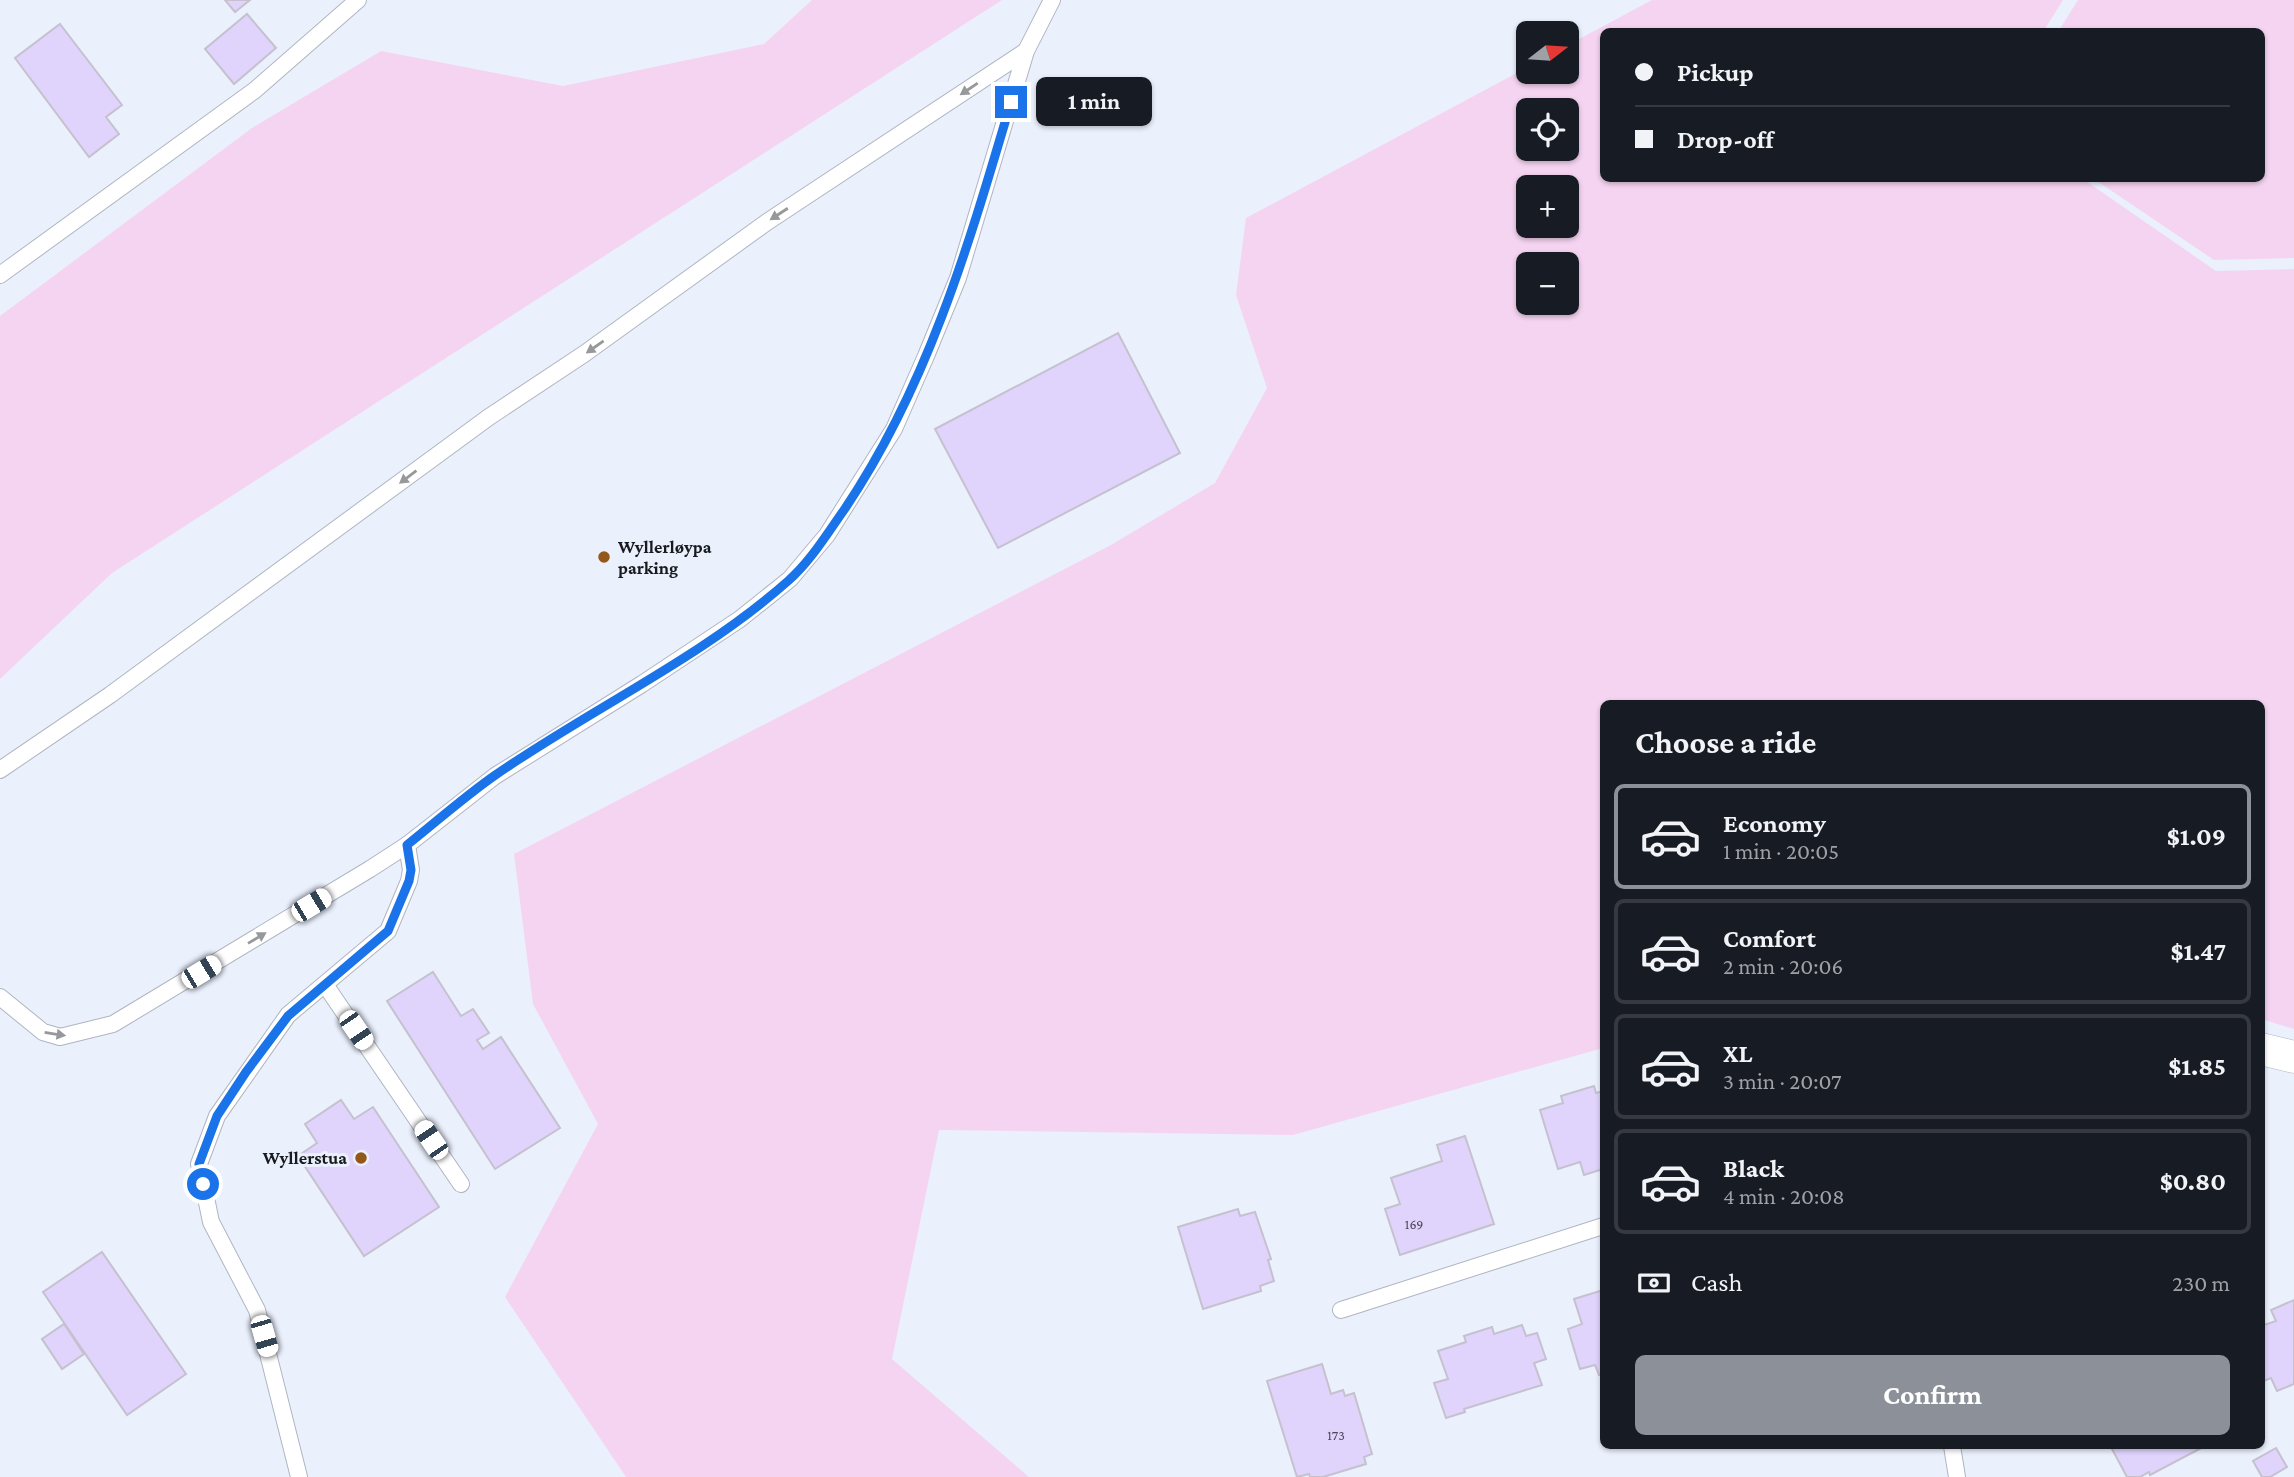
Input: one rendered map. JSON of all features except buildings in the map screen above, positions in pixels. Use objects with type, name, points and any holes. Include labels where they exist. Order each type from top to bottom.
[{"type":"street","points":[[2265,1050],[2294,1057]]},
{"type":"lane","points":[[0,275],[255,90],[358,0]]},
{"type":"lane","points":[[0,997],[43,1032],[60,1037],[113,1024],[407,845],[495,776],[740,619],[790,579],[827,535],[894,429],[958,278],[1026,51],[1052,0]]},
{"type":"lane","points":[[0,770],[110,695],[489,417],[584,354],[767,222],[1026,51]]},
{"type":"lane","points":[[299,1477],[257,1310],[211,1222],[199,1164],[217,1116],[288,1016],[388,931],[409,881],[411,870],[407,845]]},
{"type":"lane","points":[[326,986],[461,1184]]},
{"type":"lane","points":[[1342,1310],[1600,1227]]},
{"type":"lane","points":[[1952,1449],[1957,1477]]},
{"type":"shaded area","points":[[812,0],[1002,0],[112,573],[0,679],[0,316],[252,128],[381,51],[563,86],[764,44]]},
{"type":"shaded area","points":[[1652,0],[2063,0],[2046,28],[1600,28],[1600,182],[2087,182],[2216,271],[2294,269],[2294,1029],[2265,1020],[2265,700],[1600,700],[1600,1049],[1293,1135],[939,1130],[892,1359],[1029,1477],[626,1477],[505,1297],[598,1124],[533,1004],[514,854],[1111,545],[1215,483],[1267,388],[1236,295],[1246,218],[1516,73],[1516,84],[1579,84],[1579,39]]},
{"type":"shaded area","points":[[2078,0],[2294,0],[2294,258],[2214,260],[2098,182],[2265,182],[2265,28],[2061,27]]},
{"type":"place","name":"Wyllerløypa parking","points":[[604,557]]},
{"type":"place","name":"Wyllerstua","points":[[361,1158]]},
{"type":"route","points":[[203,1184],[199,1164],[217,1116],[246,1072],[288,1016],[388,931],[409,881],[411,870],[407,845],[495,776],[740,619],[790,579],[827,535],[894,429],[926,356],[958,278],[1011,102]]}]
